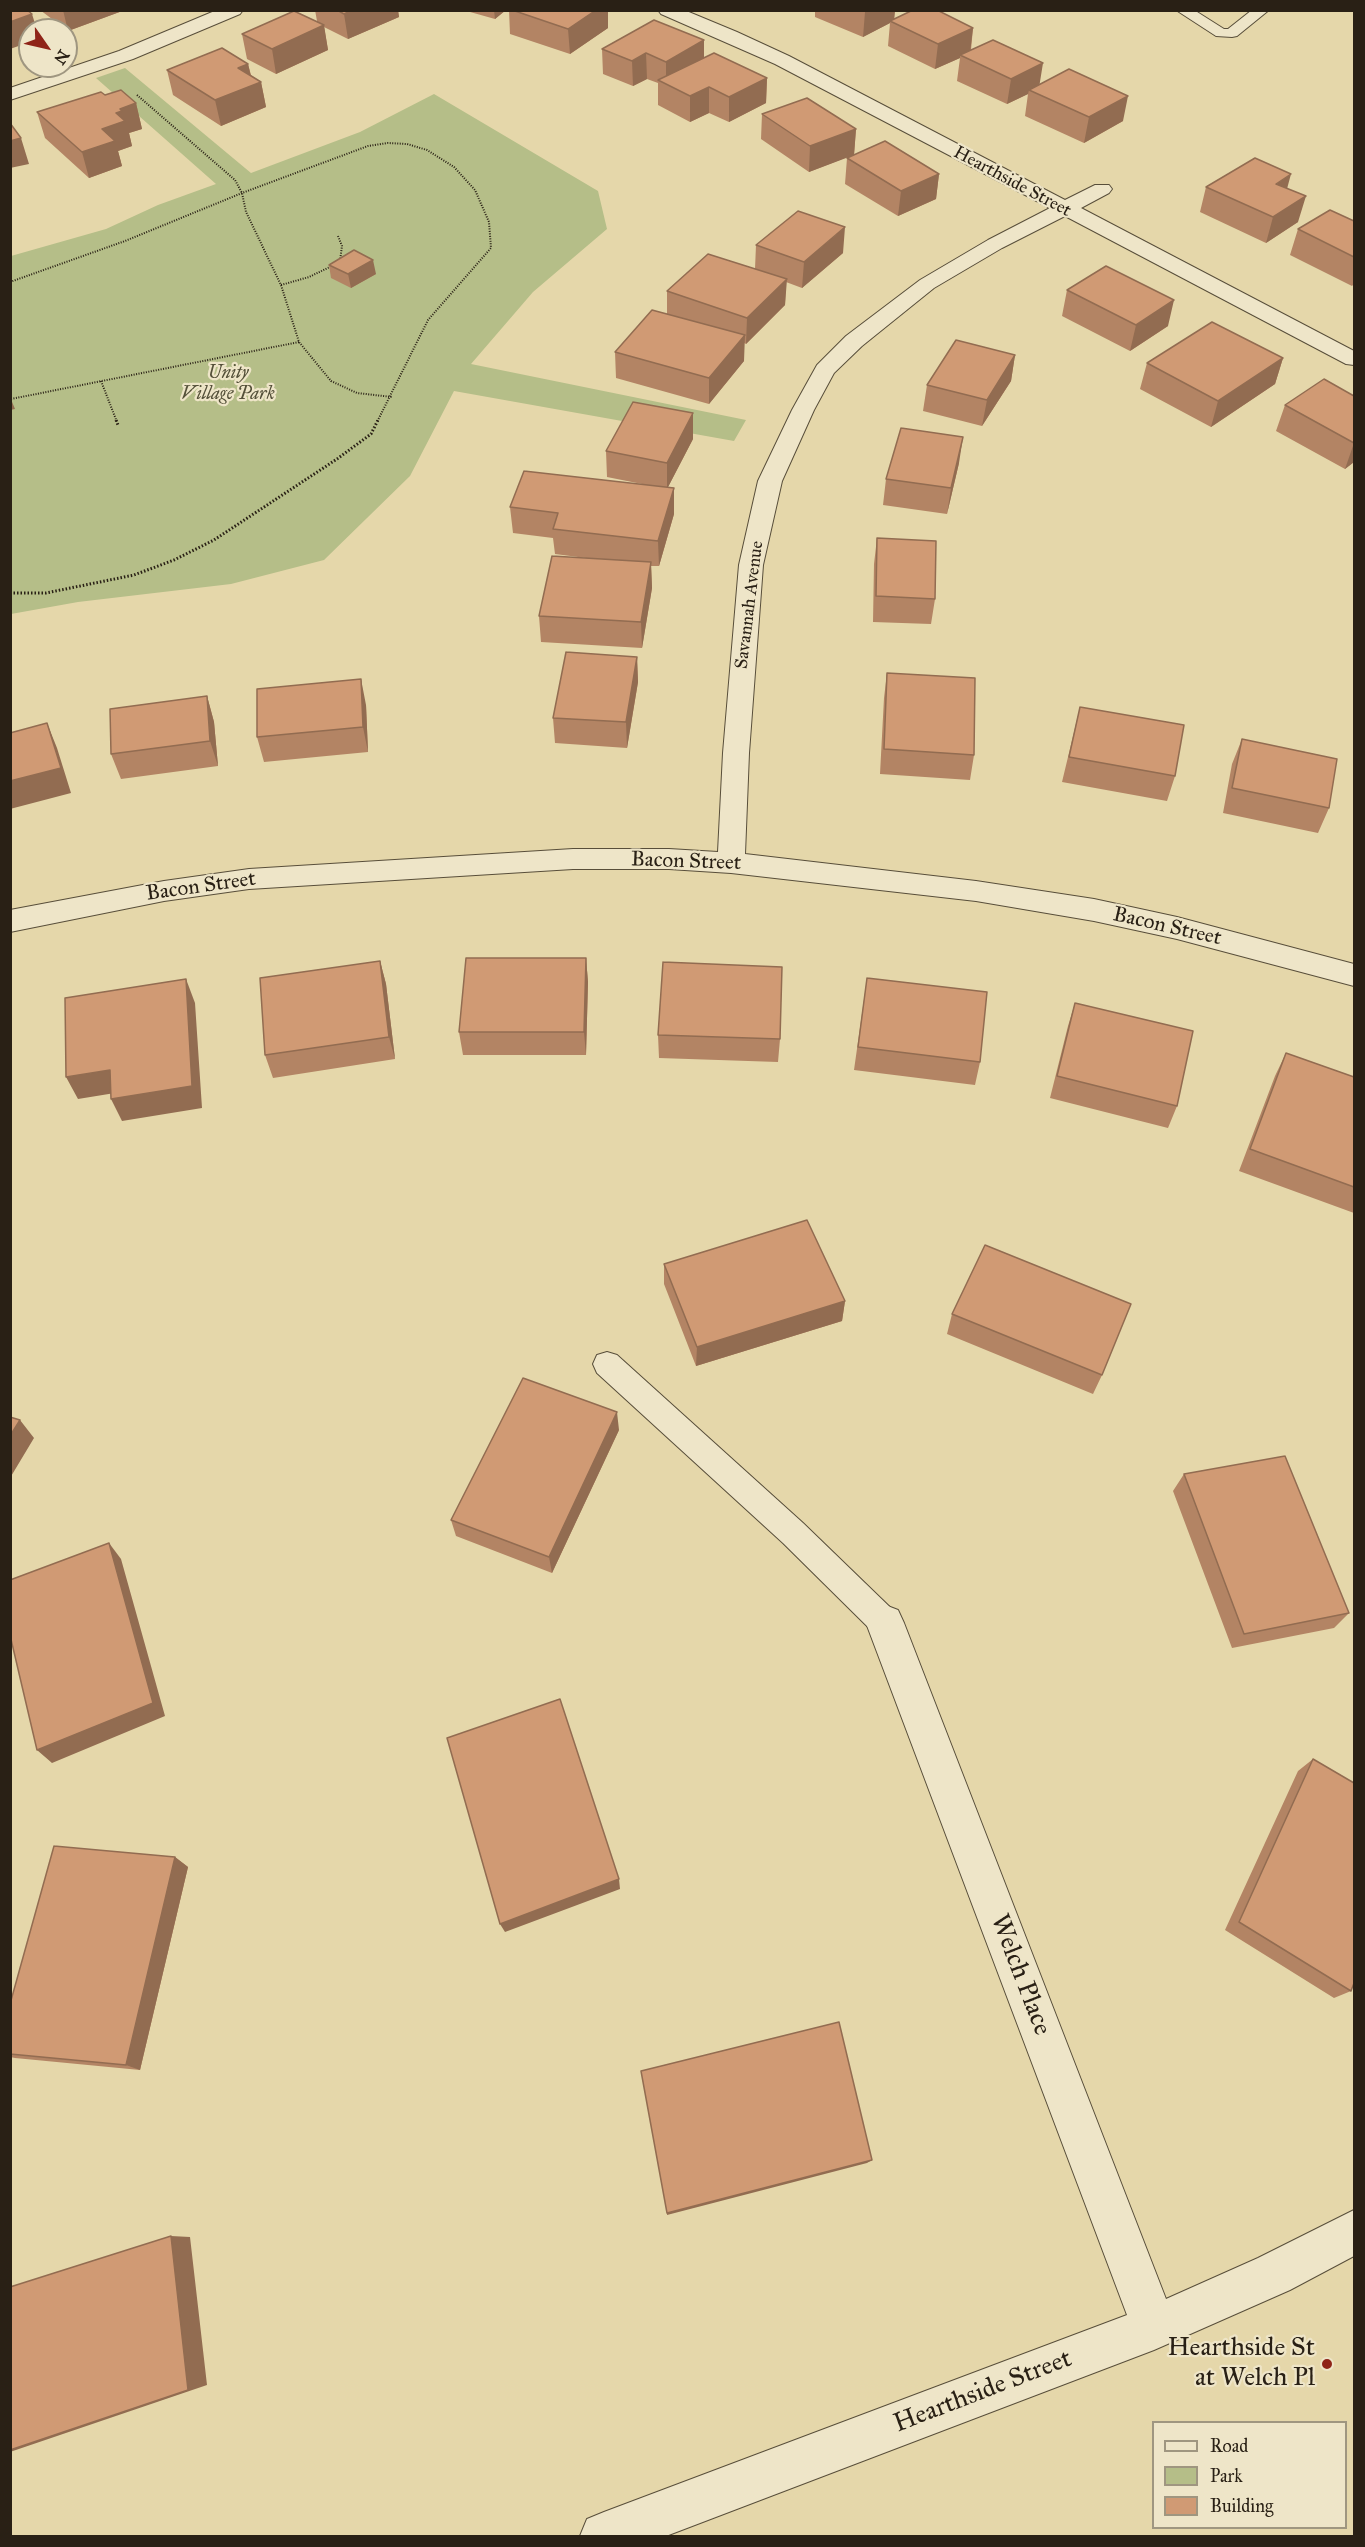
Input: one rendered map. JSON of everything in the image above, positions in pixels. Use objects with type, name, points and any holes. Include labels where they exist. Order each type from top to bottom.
[{"type":"street","points":[[10,94],[99,64],[234,10]]},
{"type":"street","name":"Hearthside Street","points":[[668,10],[782,60],[1354,359]]},
{"type":"street","name":"Savannah Avenue","points":[[731,863],[736,753],[751,565],[770,481],[802,410],[825,370],[854,341],[927,284],[995,244],[1102,189]]},
{"type":"street","name":"Bacon Street","points":[[10,921],[164,891],[249,879],[450,865],[669,859],[731,863],[976,891],[1094,910],[1177,928],[1354,975]]},
{"type":"street","name":"Welch Place","points":[[885,1623],[1154,2327]]},
{"type":"street","name":"Hearthside Street","points":[[604,2536],[1154,2327],[1274,2274],[1354,2232]]},
{"type":"lane","points":[[1183,10],[1221,33],[1232,33],[1262,10]]},
{"type":"lane","points":[[607,1364],[793,1533],[885,1623]]},
{"type":"path","points":[[99,64],[184,134],[235,180],[242,193],[246,212],[281,285],[299,342],[331,381],[357,393],[392,397]]},
{"type":"path","points":[[10,282],[125,241],[242,193],[368,147],[388,143],[407,144],[427,150],[454,167],[475,190],[489,222],[491,248],[472,267],[428,321],[392,397],[371,434],[214,540],[174,560],[134,575],[46,592],[10,593]]},
{"type":"path","points":[[281,285],[328,270],[340,260],[342,246],[338,236]]},
{"type":"path","points":[[11,399],[299,342]]},
{"type":"path","points":[[101,381],[118,425]]},
{"type":"green space","name":"Unity Village Park","points":[[125,68],[251,173],[360,132],[434,94],[598,191],[607,229],[533,292],[471,364],[746,420],[734,441],[454,391],[410,476],[324,560],[231,584],[78,602],[11,614],[11,256],[106,229],[158,205],[216,184],[96,78]]},
{"type":"building","points":[[10,10],[27,10],[32,14],[18,18],[10,22]]},
{"type":"building","points":[[337,10],[352,10],[344,14]]},
{"type":"building","points":[[512,10],[596,10],[568,29]]},
{"type":"building","points":[[913,10],[937,10],[973,28],[938,44],[890,21]]},
{"type":"building","points":[[294,11],[324,25],[272,49],[242,34]]},
{"type":"building","points":[[654,20],[704,40],[666,62],[646,53],[632,61],[602,49]]},
{"type":"building","points":[[993,40],[1043,63],[1011,79],[960,55]]},
{"type":"building","points":[[222,48],[248,64],[238,68],[261,82],[215,100],[167,70]]},
{"type":"building","points":[[714,53],[767,78],[729,97],[709,87],[690,96],[658,80]]},
{"type":"building","points":[[1069,69],[1128,96],[1089,117],[1029,90]]},
{"type":"building","points":[[121,90],[136,103],[116,113],[125,121],[102,129],[115,141],[82,152],[37,112],[101,92],[105,95]]},
{"type":"building","points":[[807,98],[856,129],[810,146],[762,114]]},
{"type":"building","points":[[10,123],[21,138],[10,141]]},
{"type":"building","points":[[885,141],[939,174],[901,191],[847,158]]},
{"type":"building","points":[[1255,158],[1291,174],[1276,184],[1306,196],[1273,217],[1206,187]]},
{"type":"building","points":[[1330,210],[1354,221],[1354,257],[1298,229]]},
{"type":"building","points":[[798,211],[845,227],[804,262],[756,245]]},
{"type":"building","points":[[354,250],[373,260],[348,274],[329,265]]},
{"type":"building","points":[[708,254],[787,279],[747,318],[667,291]]},
{"type":"building","points":[[1106,266],[1174,300],[1136,325],[1067,290]]},
{"type":"building","points":[[652,310],[745,335],[709,378],[615,352]]},
{"type":"building","points":[[1212,322],[1283,358],[1218,401],[1147,363]]},
{"type":"building","points":[[956,340],[1015,355],[987,400],[927,385]]},
{"type":"building","points":[[1324,379],[1354,396],[1354,443],[1285,405]]},
{"type":"building","points":[[633,402],[693,413],[667,463],[606,451]]},
{"type":"building","points":[[901,428],[963,437],[951,488],[886,479]]},
{"type":"building","points":[[524,471],[674,488],[658,541],[553,529],[558,513],[510,507]]},
{"type":"building","points":[[877,538],[936,541],[935,599],[876,596]]},
{"type":"building","points":[[552,556],[651,562],[641,622],[539,616]]},
{"type":"building","points":[[566,652],[637,657],[626,722],[553,718]]},
{"type":"building","points":[[887,673],[975,678],[974,755],[884,749]]},
{"type":"building","points":[[361,679],[363,727],[257,737],[257,689]]},
{"type":"building","points":[[207,696],[210,741],[111,754],[110,709]]},
{"type":"building","points":[[1080,707],[1184,725],[1175,776],[1069,757]]},
{"type":"building","points":[[47,723],[61,768],[10,781],[10,733]]},
{"type":"building","points":[[1242,739],[1337,759],[1329,808],[1232,788]]},
{"type":"building","points":[[466,958],[586,958],[584,1032],[459,1032]]},
{"type":"building","points":[[380,961],[389,1037],[265,1055],[260,978]]},
{"type":"building","points":[[663,962],[782,967],[780,1039],[658,1035]]},
{"type":"building","points":[[867,978],[987,992],[980,1062],[858,1047]]},
{"type":"building","points":[[186,979],[192,1086],[111,1099],[110,1070],[66,1077],[65,998]]},
{"type":"building","points":[[1075,1003],[1193,1031],[1177,1106],[1057,1076]]},
{"type":"building","points":[[1286,1053],[1354,1077],[1354,1187],[1250,1149]]},
{"type":"building","points":[[807,1220],[845,1301],[697,1347],[664,1264]]},
{"type":"building","points":[[985,1245],[1131,1304],[1102,1375],[952,1314]]},
{"type":"building","points":[[523,1378],[617,1412],[549,1557],[451,1520]]},
{"type":"building","points":[[10,1417],[20,1420],[10,1436]]},
{"type":"building","points":[[1285,1456],[1349,1613],[1244,1634],[1184,1474]]},
{"type":"building","points":[[109,1543],[153,1703],[37,1750],[10,1635],[10,1580]]},
{"type":"building","points":[[560,1699],[619,1879],[500,1924],[447,1738]]},
{"type":"building","points":[[1313,1759],[1354,1783],[1354,1983],[1351,1991],[1239,1922]]},
{"type":"building","points":[[54,1846],[175,1857],[126,2065],[10,2054],[10,2004]]},
{"type":"building","points":[[839,2022],[872,2160],[667,2213],[641,2071]]},
{"type":"building","points":[[171,2236],[188,2390],[10,2450],[10,2287]]},
{"type":"place","name":"Hearthside St at Welch Pl","points":[[1327,2364]]}]
